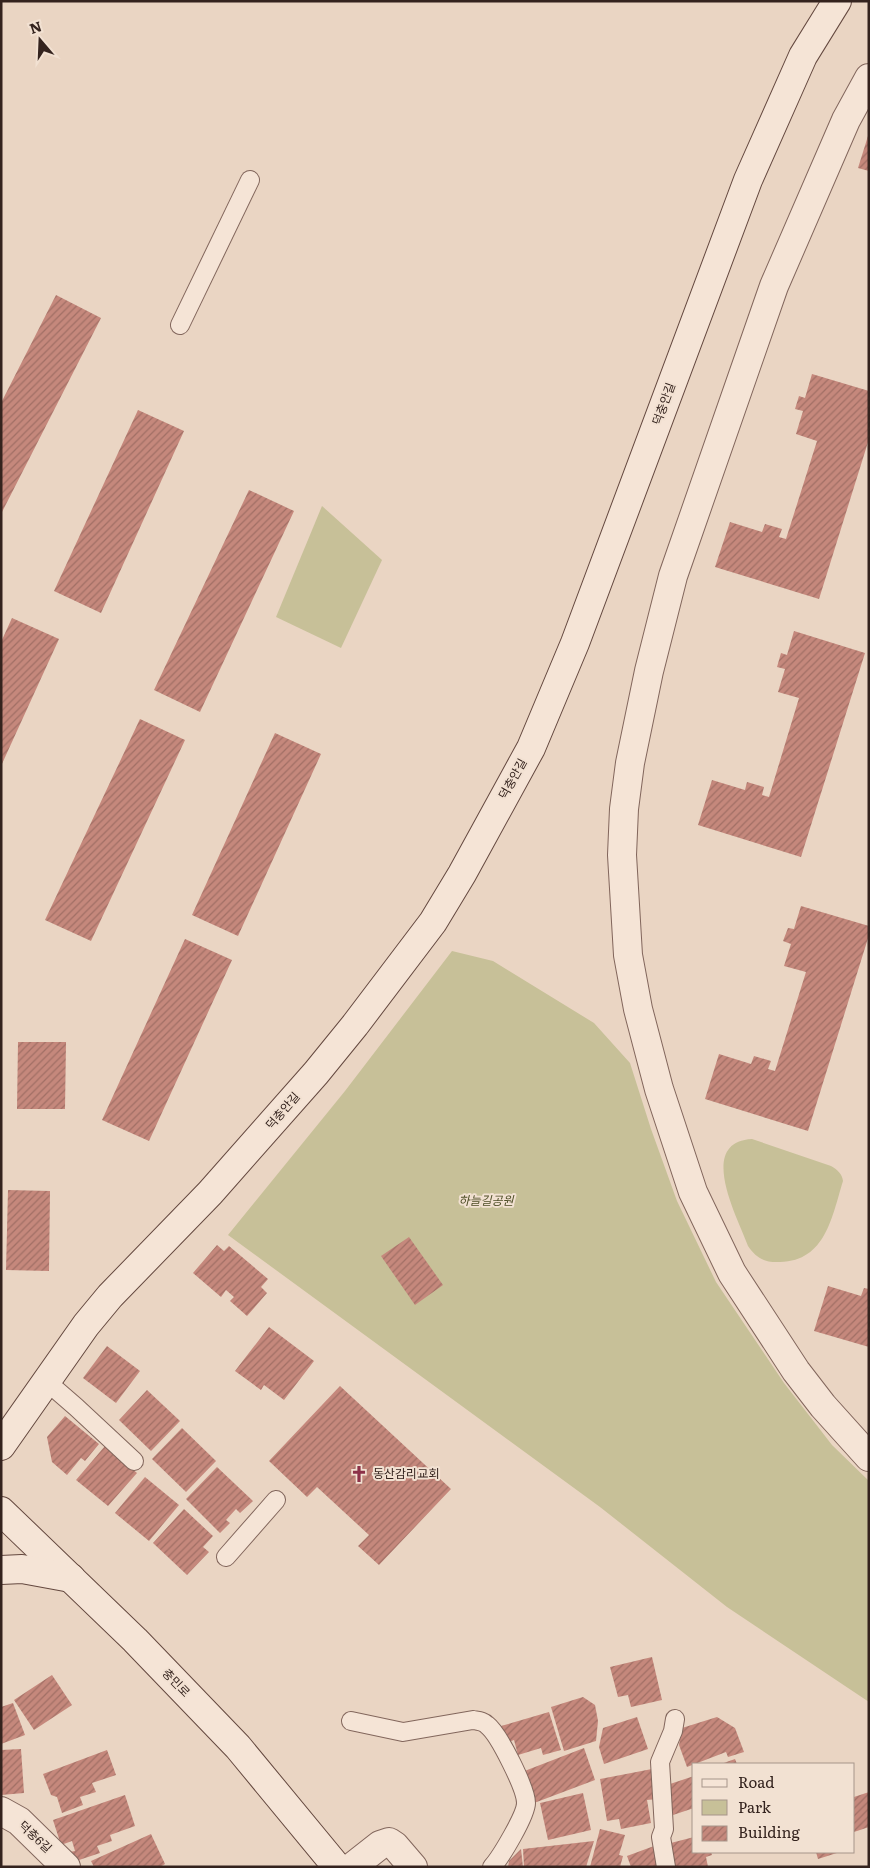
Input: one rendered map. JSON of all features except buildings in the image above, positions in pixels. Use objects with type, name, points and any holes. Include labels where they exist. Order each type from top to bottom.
[{"type":"street","name":"덕충안길","points":[[1,1446],[86,1325],[110,1296],[210,1193],[344,1039],[400,968],[433,922],[462,874],[531,748],[575,643],[748,180],[803,56],[836,1]]},
{"type":"street","points":[[869,78],[846,120],[774,286],[674,576],[649,671],[630,763],[624,809],[622,855],[628,954],[638,1009],[659,1089],[693,1192],[732,1273],[796,1371],[823,1406],[869,1457]]},
{"type":"street","name":"충민로","points":[[1,1511],[135,1640],[238,1747],[337,1867]]},
{"type":"street","points":[[1,1570],[22,1569],[71,1578]]},
{"type":"street","name":"덕충6길","points":[[1,1811],[19,1821],[66,1867]]},
{"type":"street","points":[[352,1867],[380,1845],[389,1842],[414,1867]]},
{"type":"lane","points":[[180,325],[250,180]]},
{"type":"lane","points":[[46,1381],[134,1461]]},
{"type":"lane","points":[[226,1557],[276,1500]]},
{"type":"lane","points":[[666,1867],[661,1837],[664,1829],[660,1762],[673,1731],[675,1719]]},
{"type":"lane","points":[[351,1721],[403,1732],[473,1720],[481,1721],[488,1725],[510,1760],[526,1803],[523,1816],[502,1854],[492,1867]]},
{"type":"green space","points":[[322,506],[382,560],[341,648],[276,617]]},
{"type":"green space","name":"하늘길공원","points":[[452,951],[493,961],[594,1023],[630,1063],[677,1201],[716,1282],[784,1383],[832,1445],[869,1481],[869,1702],[727,1607],[600,1507],[228,1235],[345,1091]]},
{"type":"green space","points":[[752,1139],[831,1166],[842,1176],[843,1181],[825,1234],[808,1254],[795,1260],[770,1262],[754,1254],[748,1246],[730,1201],[723,1167],[726,1153],[735,1143]]},
{"type":"place","name":"동산감리교회","points":[[359,1474]]}]
